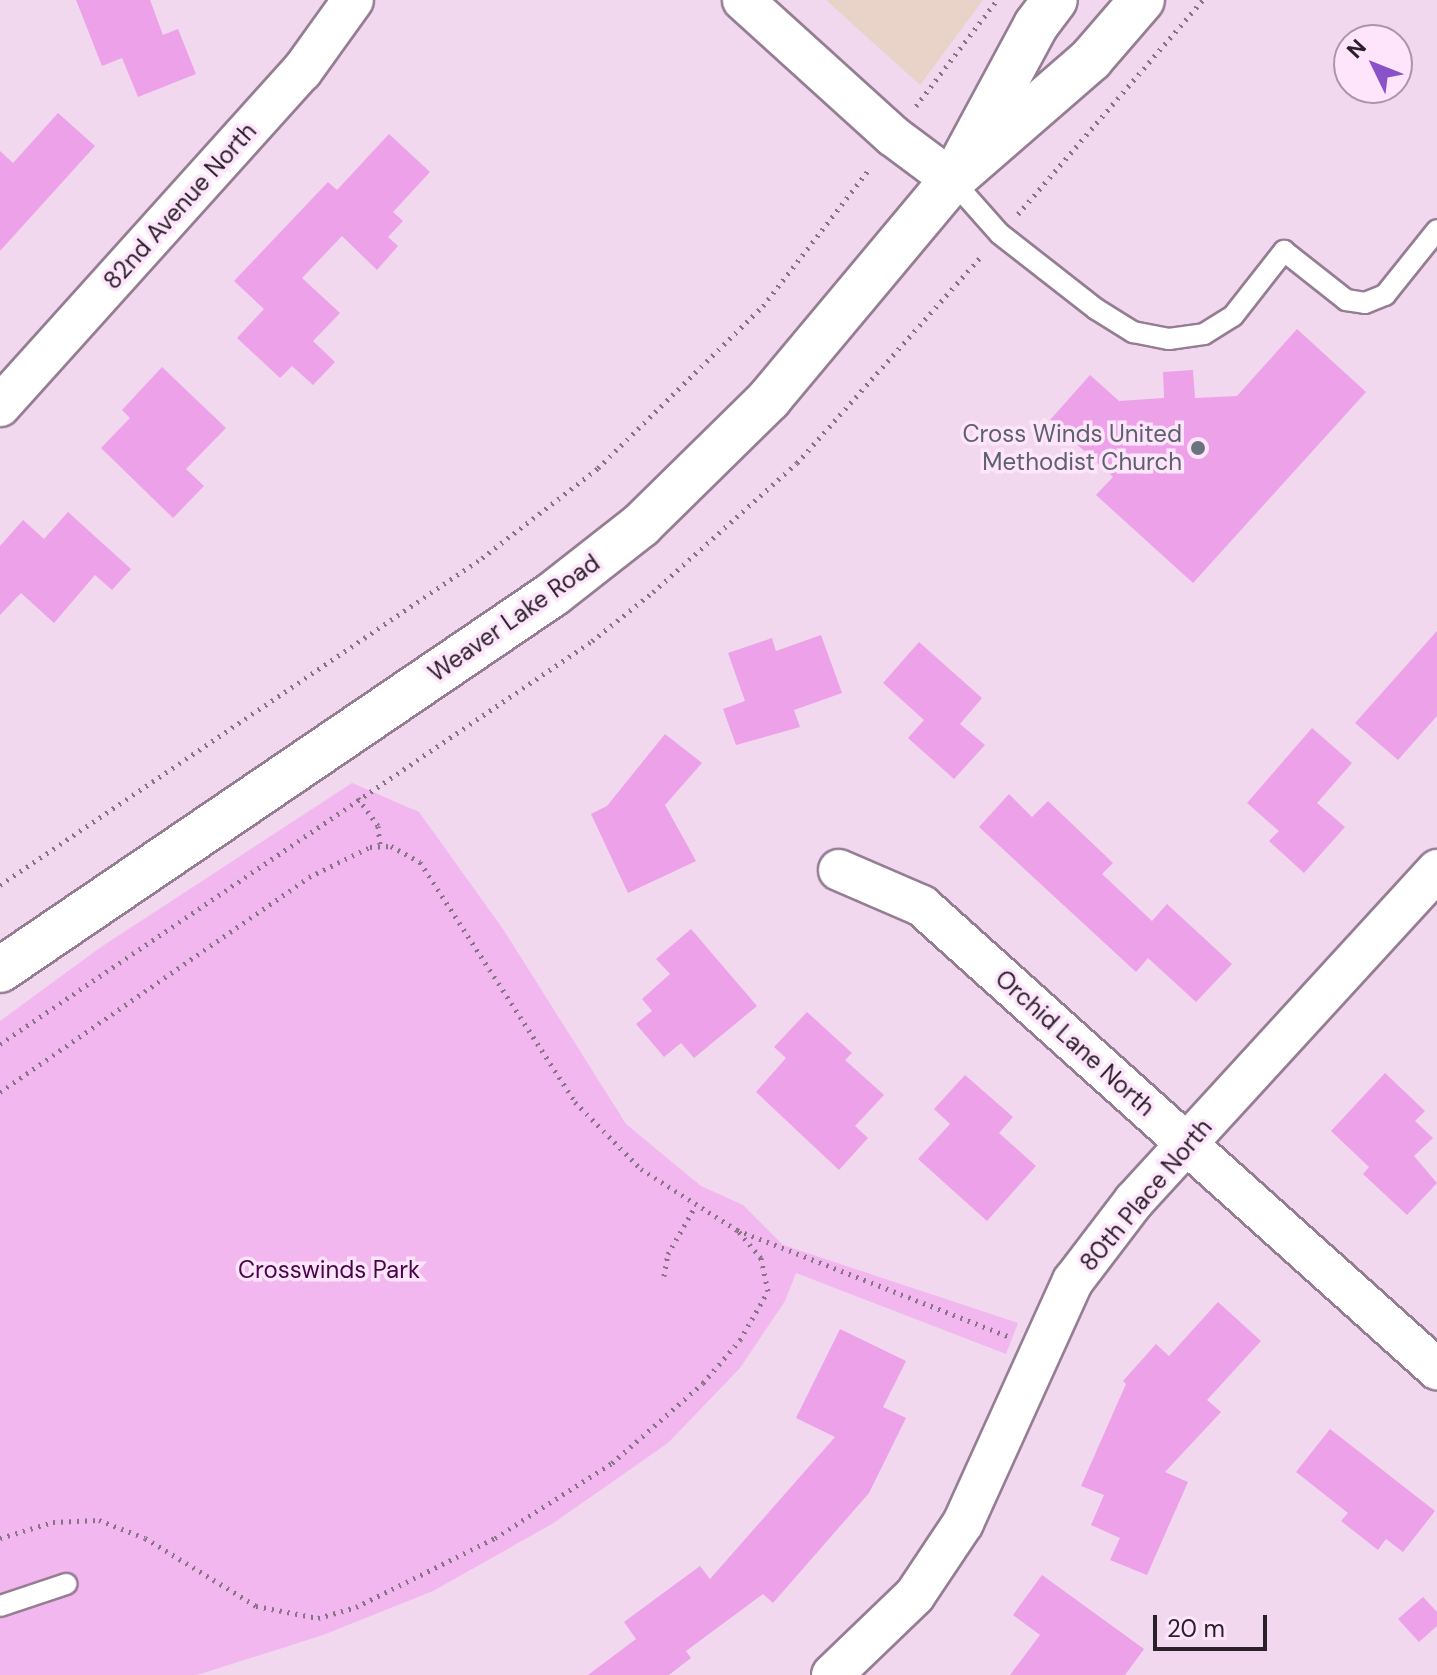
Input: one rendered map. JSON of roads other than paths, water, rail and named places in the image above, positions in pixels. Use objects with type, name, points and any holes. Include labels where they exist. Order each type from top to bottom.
[{"type":"main road","name":"Weaver Lake Road","points":[[952,180],[1036,25],[1055,0]]},
{"type":"main road","name":"Weaver Lake Road","points":[[0,970],[553,594],[629,535],[769,399],[952,180],[1091,59],[1142,0]]},
{"type":"street","name":"82nd Avenue North","points":[[0,406],[302,71],[353,0]]},
{"type":"street","points":[[743,0],[893,136],[952,180]]},
{"type":"street","name":"Orchid Lane North","points":[[839,870],[922,906],[1437,1369]]},
{"type":"street","name":"80th Place North","points":[[832,1675],[915,1595],[963,1523],[1038,1349],[1073,1281],[1134,1201],[1437,870]]},
{"type":"lane","points":[[952,180],[1000,234],[1096,309],[1133,332],[1169,339],[1204,334],[1233,316],[1284,251],[1346,300],[1365,303],[1385,295],[1437,230]]},
{"type":"lane","points":[[0,1606],[66,1584]]},
{"type":"place","name":"Cross Winds United Methodist Church","points":[[1198,448]]},
{"type":"park label","name":"Crosswinds Park","points":[[329,1270]]}]
